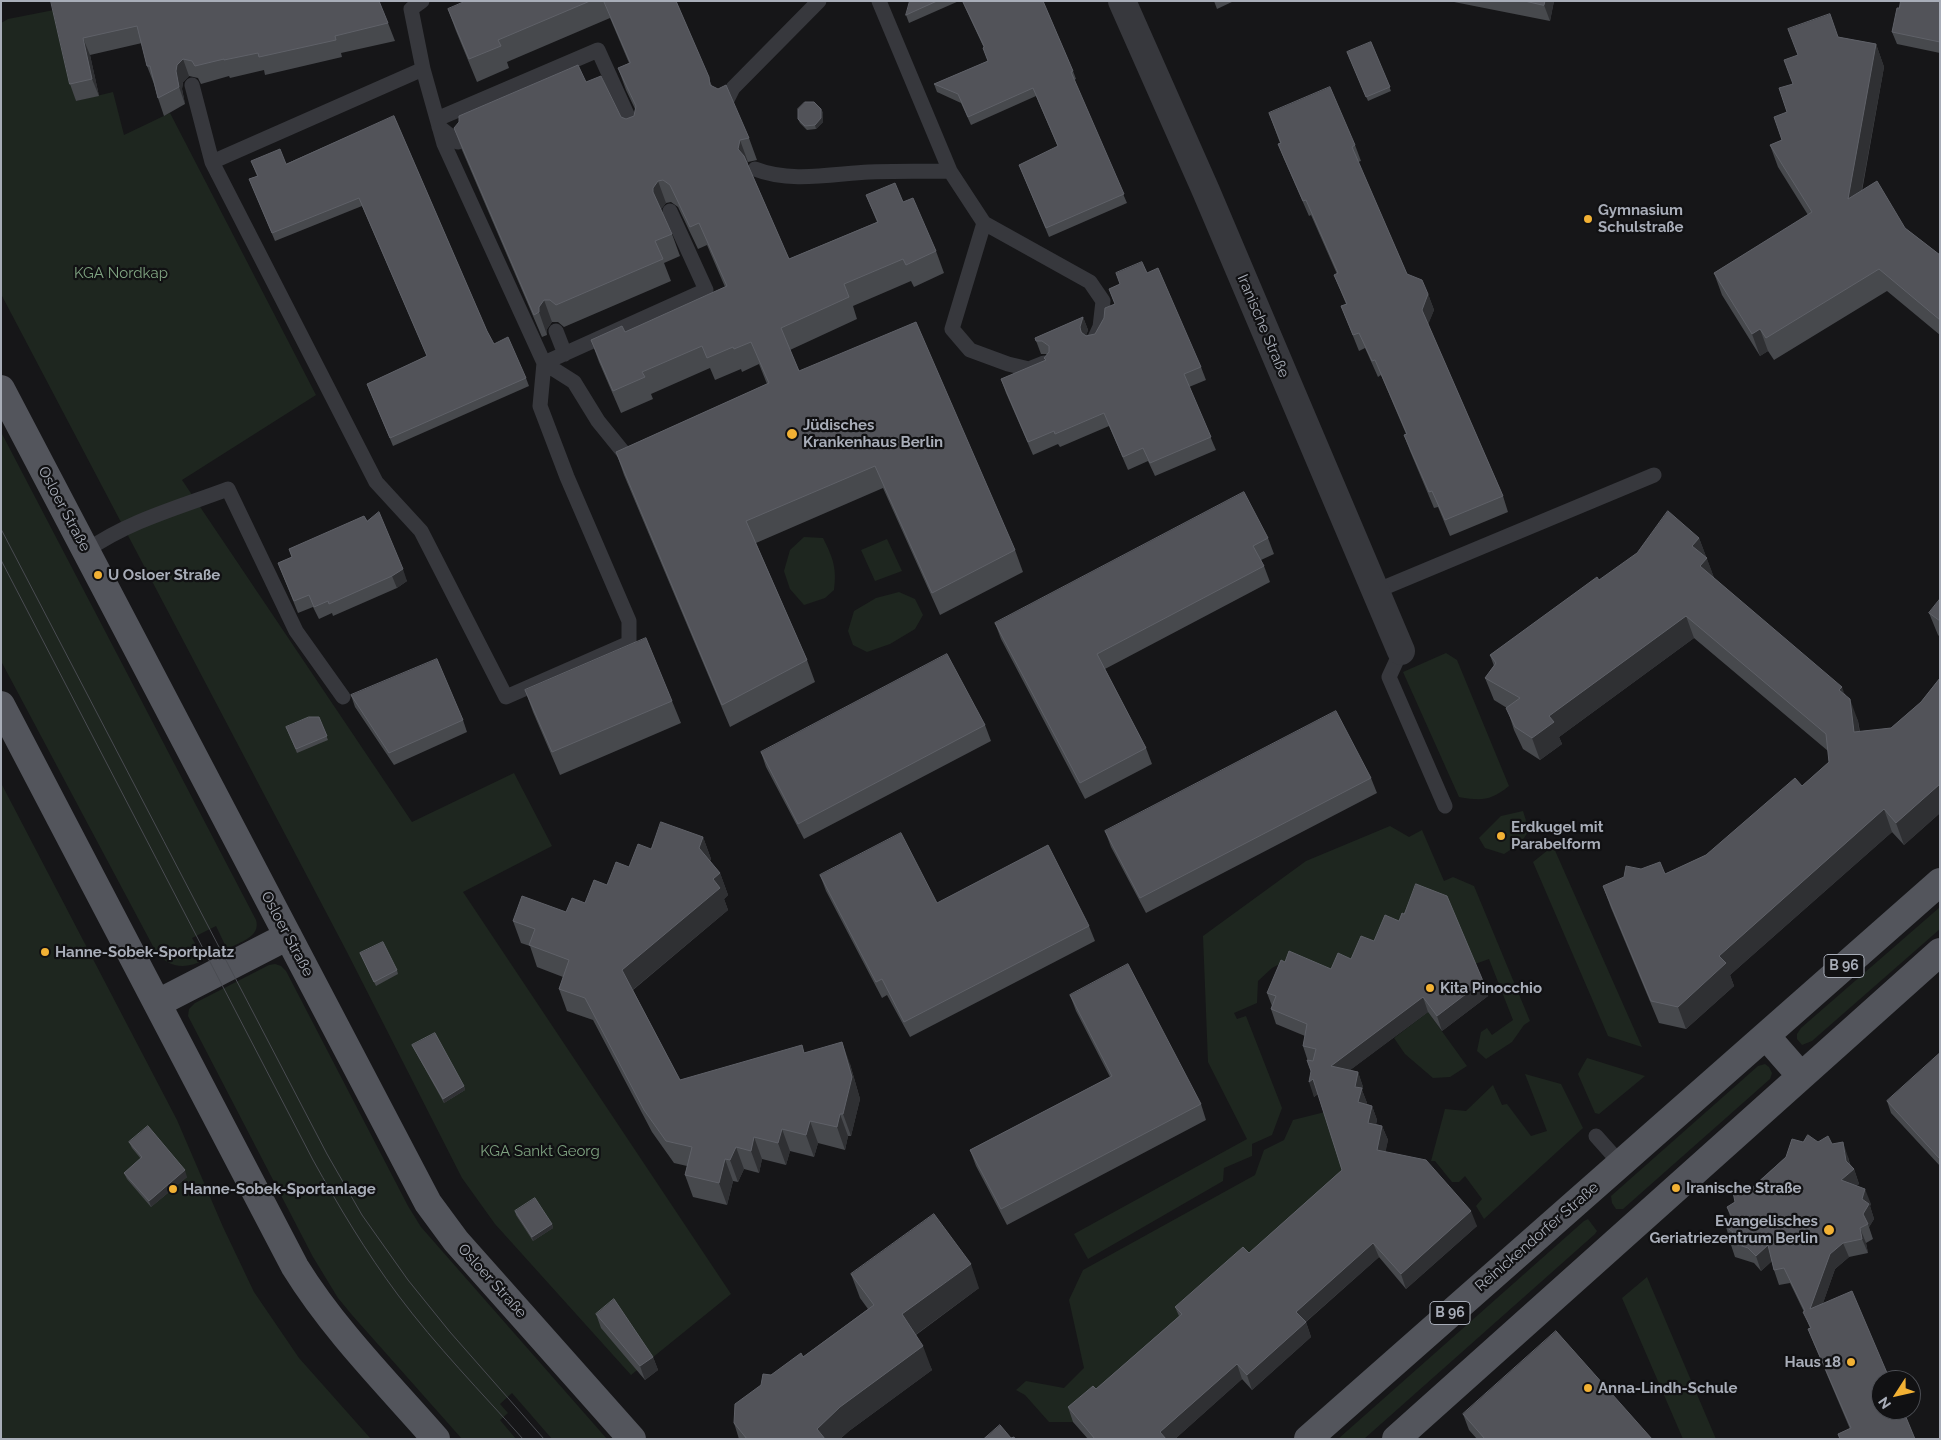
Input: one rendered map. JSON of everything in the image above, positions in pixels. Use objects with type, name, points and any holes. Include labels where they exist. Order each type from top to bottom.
[{"type":"main road","name":"Osloer Straße","points":[[1,389],[416,1181],[442,1223],[632,1439]]},
{"type":"main road","points":[[1,705],[295,1266],[314,1297],[333,1322],[436,1439]]},
{"type":"main road","name":"Reinickendorfer Straße","points":[[1308,1439],[1940,882]]},
{"type":"main road","points":[[158,1003],[288,936]]},
{"type":"main road","points":[[1396,1439],[1940,952]]},
{"type":"main road","points":[[1766,1036],[1801,1076]]},
{"type":"street","name":"Iranische Straße","points":[[1122,1],[1206,191],[1401,651]]},
{"type":"lane","points":[[726,102],[733,88],[819,1]]},
{"type":"lane","points":[[878,1],[950,171],[984,223],[1090,282],[1103,301],[1100,328],[1094,340]]},
{"type":"lane","points":[[192,85],[212,162],[376,482],[421,531],[506,697],[629,643],[629,621],[567,477],[540,406],[544,363],[444,144],[423,69],[413,4]]},
{"type":"lane","points":[[438,123],[598,50],[635,132]]},
{"type":"lane","points":[[212,162],[423,69]]},
{"type":"lane","points":[[438,123],[458,142]]},
{"type":"lane","points":[[755,169],[772,176],[950,171]]},
{"type":"lane","points":[[544,363],[706,290],[670,211]]},
{"type":"lane","points":[[984,223],[952,329],[970,350],[1008,364],[1029,369],[1045,363]]},
{"type":"lane","points":[[556,331],[565,354]]},
{"type":"lane","points":[[544,363],[574,382],[598,421],[628,458]]},
{"type":"lane","points":[[1376,591],[1654,475]]},
{"type":"lane","points":[[86,551],[120,530],[228,489],[296,630],[343,697]]},
{"type":"lane","points":[[1401,651],[1388,677],[1445,806]]},
{"type":"lane","points":[[1596,1136],[1620,1163]]},
{"type":"green space","name":"KGA Nordkap","points":[[54,10],[76,101],[113,92],[124,135],[170,113],[316,395],[182,480],[412,822],[514,773],[552,846],[463,892],[731,1294],[631,1375],[495,1224],[462,1178],[347,952],[1,294],[1,23],[8,19]]},
{"type":"green space","points":[[1,432],[256,920],[257,926],[252,935],[227,949],[216,926],[192,938],[204,960],[197,963],[177,966],[165,961],[155,950],[1,661]]},
{"type":"green space","points":[[804,537],[823,538],[832,557],[835,575],[834,590],[825,598],[804,605],[790,589],[784,571],[790,550]]},
{"type":"green space","points":[[887,539],[902,571],[875,581],[861,550]]},
{"type":"green space","points":[[899,592],[915,599],[923,615],[915,629],[890,644],[867,652],[853,645],[848,631],[854,611],[876,598]]},
{"type":"green space","points":[[1446,653],[1457,660],[1509,786],[1486,799],[1459,797],[1403,672]]},
{"type":"green space","name":"Hanne-Sobek-Sportplatz","points":[[1,783],[177,1120],[223,1227],[254,1292],[299,1358],[371,1439],[1,1439]]},
{"type":"green space","points":[[1523,811],[1529,830],[1521,843],[1504,854],[1485,848],[1479,838],[1501,816]]},
{"type":"green space","points":[[1390,826],[1409,837],[1422,830],[1444,881],[1453,877],[1474,886],[1530,1021],[1524,1025],[1512,1042],[1486,1059],[1477,1051],[1481,1032],[1487,1028],[1492,1035],[1513,1020],[1489,959],[1475,964],[1335,988],[1299,959],[1297,955],[1272,968],[1258,981],[1257,1003],[1234,1013],[1237,1019],[1246,1016],[1282,1108],[1272,1135],[1252,1144],[1252,1156],[1224,1168],[1223,1181],[1088,1259],[1074,1234],[1247,1139],[1208,1062],[1203,936],[1306,861]]},
{"type":"green space","points":[[1553,846],[1642,1047],[1608,1036],[1533,862]]},
{"type":"green space","points":[[1940,907],[1940,929],[1812,1041],[1802,1045],[1797,1039],[1797,1034],[1801,1028]]},
{"type":"green space","points":[[269,965],[281,966],[286,971],[408,1206],[421,1227],[607,1439],[552,1439],[512,1393],[500,1404],[508,1413],[500,1420],[516,1439],[462,1439],[338,1298],[313,1257],[188,1016],[189,1009],[195,1003]]},
{"type":"green space","points":[[1428,1012],[1467,1066],[1450,1077],[1433,1078],[1405,1054],[1394,1038]]},
{"type":"green space","points":[[1587,1058],[1645,1076],[1599,1114],[1595,1113],[1578,1074]]},
{"type":"green space","points":[[1765,1064],[1772,1073],[1770,1079],[1623,1209],[1616,1209],[1612,1203],[1611,1196],[1758,1066]]},
{"type":"green space","points":[[1525,1074],[1561,1084],[1583,1128],[1484,1219],[1476,1206],[1482,1199],[1465,1176],[1459,1182],[1452,1182],[1435,1161],[1431,1161],[1445,1109],[1466,1111],[1493,1085],[1502,1105],[1507,1104],[1531,1136],[1547,1131]]},
{"type":"green space","points":[[1325,1112],[1349,1189],[1073,1422],[1049,1422],[1025,1395],[1016,1390],[1026,1381],[1064,1388],[1084,1368],[1069,1300],[1083,1270],[1255,1175],[1264,1150],[1284,1140],[1293,1120]]},
{"type":"green space","points":[[1588,1219],[1597,1231],[1595,1234],[1364,1439],[1338,1439],[1584,1221]]},
{"type":"green space","points":[[1647,1277],[1716,1439],[1683,1439],[1622,1298]]},
{"type":"building","points":[[51,1],[379,1],[388,23],[335,36],[336,40],[259,57],[258,53],[195,66],[192,61],[183,59],[177,65],[176,71],[179,87],[158,98],[150,66],[147,66],[137,26],[83,38],[92,79],[70,84]]},
{"type":"building","points":[[466,1],[590,1],[498,40],[501,46],[469,59],[448,9]]},
{"type":"building","points":[[604,1],[676,1],[709,77],[710,85],[718,89],[726,85],[749,138],[740,140],[738,149],[744,156],[789,259],[878,222],[866,195],[895,183],[903,202],[913,198],[936,251],[906,265],[903,259],[844,284],[849,297],[781,328],[799,371],[916,322],[1015,550],[932,593],[875,466],[746,521],[807,660],[722,705],[616,452],[769,383],[751,342],[707,358],[702,346],[642,372],[645,377],[613,391],[591,340],[622,326],[625,332],[727,286],[699,223],[690,227],[670,185],[663,180],[658,181],[653,188],[653,192],[672,234],[655,241],[663,259],[556,305],[550,300],[544,300],[539,307],[539,312],[534,315],[454,128],[459,122],[459,116],[578,65],[586,82],[601,76],[621,117],[626,119],[634,116],[636,106],[618,68],[630,63]]},
{"type":"building","points":[[910,1],[937,1],[906,15]]},
{"type":"building","points":[[963,1],[1043,1],[1073,71],[1071,72],[1124,194],[1046,228],[1019,165],[1058,146],[1033,88],[968,117],[958,94],[934,84],[988,61],[984,47]]},
{"type":"building","points":[[1525,1],[1545,1],[1544,5]]},
{"type":"building","points":[[1901,1],[1940,1],[1940,42],[1892,32],[1897,8],[1899,8]]},
{"type":"building","points":[[1830,14],[1838,37],[1876,44],[1848,199],[1877,181],[1905,228],[1940,255],[1940,320],[1879,269],[1766,338],[1760,329],[1752,334],[1714,273],[1812,212],[1770,145],[1782,140],[1774,117],[1787,112],[1779,88],[1793,84],[1784,60],[1798,55],[1788,29]]},
{"type":"building","points":[[1371,42],[1390,87],[1366,97],[1347,52]]},
{"type":"building","points":[[1330,87],[1355,145],[1352,147],[1407,274],[1422,280],[1428,294],[1422,310],[1503,496],[1445,520],[1432,491],[1429,492],[1404,435],[1407,434],[1375,360],[1372,361],[1359,333],[1353,335],[1341,306],[1347,304],[1334,275],[1338,273],[1306,200],[1303,201],[1278,144],[1281,143],[1269,113]]},
{"type":"building","points":[[805,102],[814,102],[821,109],[821,118],[815,125],[805,126],[798,119],[798,109]]},
{"type":"building","points":[[394,116],[487,331],[494,344],[508,337],[526,378],[390,438],[367,384],[427,356],[359,198],[272,233],[249,179],[258,176],[251,161],[280,149],[286,164]]},
{"type":"building","points":[[1142,262],[1147,273],[1158,268],[1201,367],[1184,374],[1211,437],[1150,463],[1143,448],[1123,457],[1104,413],[1055,434],[1054,431],[1028,442],[1001,379],[1046,360],[1044,358],[1049,352],[1049,346],[1042,341],[1036,341],[1035,338],[1083,317],[1080,327],[1081,332],[1086,336],[1095,334],[1104,318],[1105,308],[1115,304],[1109,289],[1120,284],[1116,273]]},
{"type":"building","points":[[1244,492],[1268,538],[1253,546],[1264,566],[1097,654],[1146,748],[1080,783],[995,623]]},
{"type":"building","points":[[1668,511],[1699,538],[1692,546],[1707,558],[1700,566],[1842,687],[1839,690],[1850,699],[1854,732],[1891,728],[1921,702],[1940,678],[1940,784],[1896,823],[1884,809],[1719,956],[1726,963],[1678,1007],[1651,1001],[1603,886],[1624,877],[1626,866],[1641,869],[1660,862],[1665,874],[1706,855],[1795,778],[1802,786],[1829,762],[1826,734],[1686,616],[1549,716],[1554,722],[1532,738],[1515,727],[1506,708],[1520,698],[1485,678],[1496,663],[1490,655],[1597,577],[1599,580],[1637,553]]},
{"type":"building","points":[[379,512],[403,569],[392,576],[329,604],[328,601],[314,607],[309,595],[294,601],[278,563],[292,557],[289,549],[364,516],[367,521]]},
{"type":"building","points":[[1940,599],[1940,621],[1929,613]]},
{"type":"building","points":[[646,638],[672,701],[552,752],[525,690]]},
{"type":"building","points":[[947,654],[985,725],[798,824],[761,752]]},
{"type":"building","points":[[437,659],[463,720],[389,753],[351,695]]},
{"type":"building","points":[[1336,711],[1371,778],[1140,898],[1105,831]]},
{"type":"building","points":[[309,717],[319,717],[327,736],[296,749],[286,727]]},
{"type":"building","points":[[661,822],[703,837],[699,848],[720,873],[713,879],[720,888],[622,970],[680,1080],[802,1045],[804,1053],[842,1042],[852,1077],[843,1114],[840,1114],[837,1127],[810,1121],[806,1135],[782,1129],[778,1143],[754,1137],[751,1151],[736,1147],[730,1160],[725,1159],[719,1183],[685,1175],[692,1147],[666,1141],[644,1110],[585,998],[559,989],[569,960],[529,945],[535,929],[513,921],[522,896],[566,912],[572,898],[585,903],[594,880],[607,885],[616,862],[629,867],[638,844],[651,849]]},
{"type":"building","points":[[901,833],[937,903],[1048,845],[1089,926],[904,1022],[882,979],[876,982],[820,875]]},
{"type":"building","points":[[1416,884],[1447,896],[1483,981],[1437,1016],[1423,997],[1331,1066],[1358,1072],[1355,1087],[1362,1088],[1358,1102],[1372,1106],[1368,1123],[1382,1126],[1377,1150],[1426,1160],[1471,1211],[1401,1274],[1373,1243],[1296,1312],[1306,1322],[1247,1375],[1237,1364],[1160,1432],[1166,1439],[1095,1439],[1068,1407],[1093,1386],[1096,1389],[1182,1314],[1175,1307],[1243,1247],[1249,1253],[1342,1170],[1313,1079],[1309,1082],[1311,1071],[1307,1060],[1313,1061],[1316,1049],[1303,1046],[1307,1024],[1271,1009],[1276,996],[1267,993],[1281,960],[1285,962],[1289,951],[1331,969],[1338,953],[1351,959],[1361,936],[1374,941],[1385,915],[1399,921],[1402,913],[1404,914]]},
{"type":"building","points":[[383,942],[397,970],[374,982],[360,953]]},
{"type":"building","points":[[1128,964],[1201,1104],[1001,1209],[970,1150],[1112,1076],[1070,995]]},
{"type":"building","points":[[435,1033],[464,1086],[443,1099],[412,1045]]},
{"type":"building","points":[[1940,1053],[1940,1156],[1939,1158],[1887,1101]]},
{"type":"building","points":[[148,1126],[185,1170],[149,1201],[124,1173],[142,1157],[129,1142]]},
{"type":"building","points":[[1808,1135],[1818,1142],[1828,1136],[1832,1144],[1843,1142],[1846,1161],[1854,1169],[1841,1180],[1865,1189],[1862,1199],[1869,1204],[1863,1214],[1868,1224],[1860,1228],[1862,1239],[1843,1243],[1830,1254],[1810,1309],[1852,1291],[1886,1370],[1871,1370],[1871,1420],[1907,1420],[1915,1439],[1840,1439],[1838,1434],[1851,1428],[1808,1329],[1811,1328],[1803,1312],[1805,1311],[1784,1268],[1774,1270],[1768,1245],[1756,1256],[1748,1248],[1730,1242],[1733,1232],[1726,1227],[1732,1217],[1727,1207],[1735,1202],[1733,1192],[1752,1188],[1786,1157],[1792,1139],[1803,1142]]},
{"type":"building","points":[[535,1198],[552,1224],[532,1237],[515,1211]]},
{"type":"building","points":[[934,1214],[971,1264],[902,1314],[923,1346],[840,1407],[817,1429],[825,1439],[747,1439],[734,1423],[735,1404],[761,1385],[763,1374],[771,1375],[801,1353],[803,1357],[874,1305],[851,1274]]},
{"type":"building","points":[[614,1299],[653,1357],[640,1366],[596,1314]]},
{"type":"building","name":"Anna-Lindh-Schule","points":[[1556,1331],[1652,1439],[1485,1439],[1463,1414]]},
{"type":"building","points":[[1000,1425],[1011,1438],[1014,1437],[1015,1439],[984,1439]]},
{"type":"tram line","points":[[1,529],[327,1154],[362,1215],[408,1280],[450,1332],[544,1439]]},
{"type":"tram line","points":[[1,560],[313,1160],[343,1212],[375,1262],[413,1314],[443,1351],[523,1439]]},
{"type":"place","name":"Gymnasium Schulstraße","points":[[1588,219]]},
{"type":"place","name":"Jüdisches Krankenhaus Berlin","points":[[792,434]]},
{"type":"place","name":"U Osloer Straße","points":[[98,575]]},
{"type":"place","name":"Erdkugel mit Parabelform","points":[[1501,836]]},
{"type":"place","name":"Hanne-Sobek-Sportplatz","points":[[45,952]]},
{"type":"place","name":"Kita Pinocchio","points":[[1430,988]]},
{"type":"place","name":"Iranische Straße","points":[[1676,1188]]},
{"type":"place","name":"Hanne-Sobek-Sportanlage","points":[[173,1189]]},
{"type":"place","name":"Evangelisches Geriatriezentrum Berlin","points":[[1829,1230]]},
{"type":"place","name":"Haus 18","points":[[1851,1362]]},
{"type":"place","name":"Anna-Lindh-Schule","points":[[1588,1388]]},
{"type":"park label","name":"KGA Sankt Georg","points":[[540,1151]]}]
